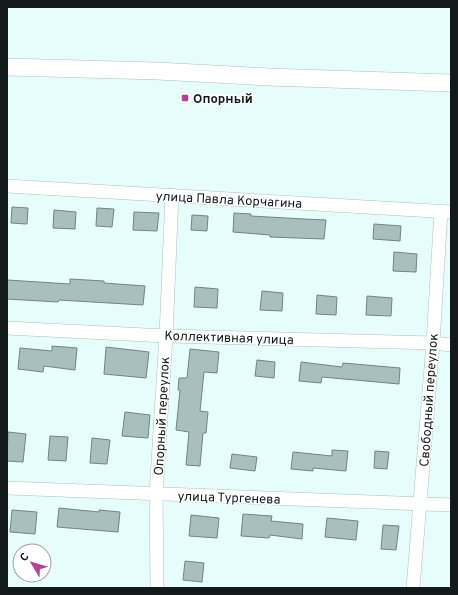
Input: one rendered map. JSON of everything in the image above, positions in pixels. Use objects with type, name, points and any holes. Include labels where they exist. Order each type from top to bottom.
[{"type":"street","points":[[7,66],[157,71],[268,78],[451,83]]},
{"type":"street","name":"улица Павла Корчагина","points":[[7,186],[446,212]]},
{"type":"street","name":"Опорный переулок","points":[[156,588],[156,494],[166,336],[172,195]]},
{"type":"street","name":"Свободный переулок","points":[[413,588],[433,343],[446,212]]},
{"type":"street","name":"Коллективная улица","points":[[7,328],[166,336],[433,343],[451,345]]},
{"type":"street","name":"улица Тургенева","points":[[7,488],[451,505]]},
{"type":"building","points":[[12,207],[28,208],[27,224],[11,223]]},
{"type":"building","points":[[97,208],[114,209],[112,227],[96,226]]},
{"type":"building","points":[[54,210],[76,212],[75,229],[53,228]]},
{"type":"building","points":[[134,212],[159,213],[157,231],[133,230]]},
{"type":"building","points":[[234,213],[251,214],[251,216],[326,220],[324,239],[270,237],[270,235],[233,232]]},
{"type":"building","points":[[192,215],[208,216],[207,231],[191,230]]},
{"type":"building","points":[[374,224],[401,226],[400,241],[373,239]]},
{"type":"building","points":[[394,252],[417,254],[416,272],[393,271]]},
{"type":"building","points":[[70,279],[145,286],[143,305],[59,300],[58,302],[7,299],[7,280],[70,284]]},
{"type":"building","points":[[195,287],[218,289],[217,308],[194,307]]},
{"type":"building","points":[[262,291],[283,293],[282,311],[260,310]]},
{"type":"building","points":[[317,295],[337,297],[336,315],[316,314]]},
{"type":"building","points":[[367,296],[392,298],[391,316],[366,315]]},
{"type":"building","points":[[52,346],[77,348],[75,370],[44,366],[43,372],[18,369],[20,348],[52,351]]},
{"type":"building","points":[[106,347],[149,352],[146,378],[104,374]]},
{"type":"building","points":[[190,349],[219,352],[217,373],[204,372],[200,411],[208,412],[206,433],[203,433],[200,466],[186,465],[189,432],[176,430],[180,390],[178,390],[179,378],[187,378]]},
{"type":"building","points":[[257,360],[275,362],[274,378],[255,376]]},
{"type":"building","points":[[301,362],[342,367],[343,363],[400,368],[399,384],[322,377],[321,383],[299,381]]},
{"type":"building","points":[[125,412],[150,415],[148,438],[122,436]]},
{"type":"building","points":[[8,432],[26,434],[23,462],[7,461]]},
{"type":"building","points":[[50,436],[68,437],[66,461],[48,460]]},
{"type":"building","points":[[92,438],[110,440],[107,464],[90,463]]},
{"type":"building","points":[[332,450],[348,451],[346,471],[313,468],[313,471],[291,469],[293,452],[332,456]]},
{"type":"building","points":[[375,451],[389,452],[387,469],[374,468]]},
{"type":"building","points":[[232,454],[257,457],[255,471],[230,468]]},
{"type":"building","points":[[59,508],[99,512],[99,510],[120,512],[118,532],[57,527]]},
{"type":"building","points":[[12,510],[37,512],[35,534],[10,532]]},
{"type":"building","points":[[243,514],[272,516],[271,521],[303,524],[302,539],[270,535],[269,538],[241,536]]},
{"type":"building","points":[[191,515],[219,518],[217,538],[189,536]]},
{"type":"building","points":[[327,518],[358,521],[356,540],[325,537]]},
{"type":"building","points":[[383,525],[399,526],[396,550],[381,549]]},
{"type":"building","points":[[185,561],[204,563],[202,582],[183,580]]},
{"type":"place","name":"Опорный","points":[[185,98]]}]
